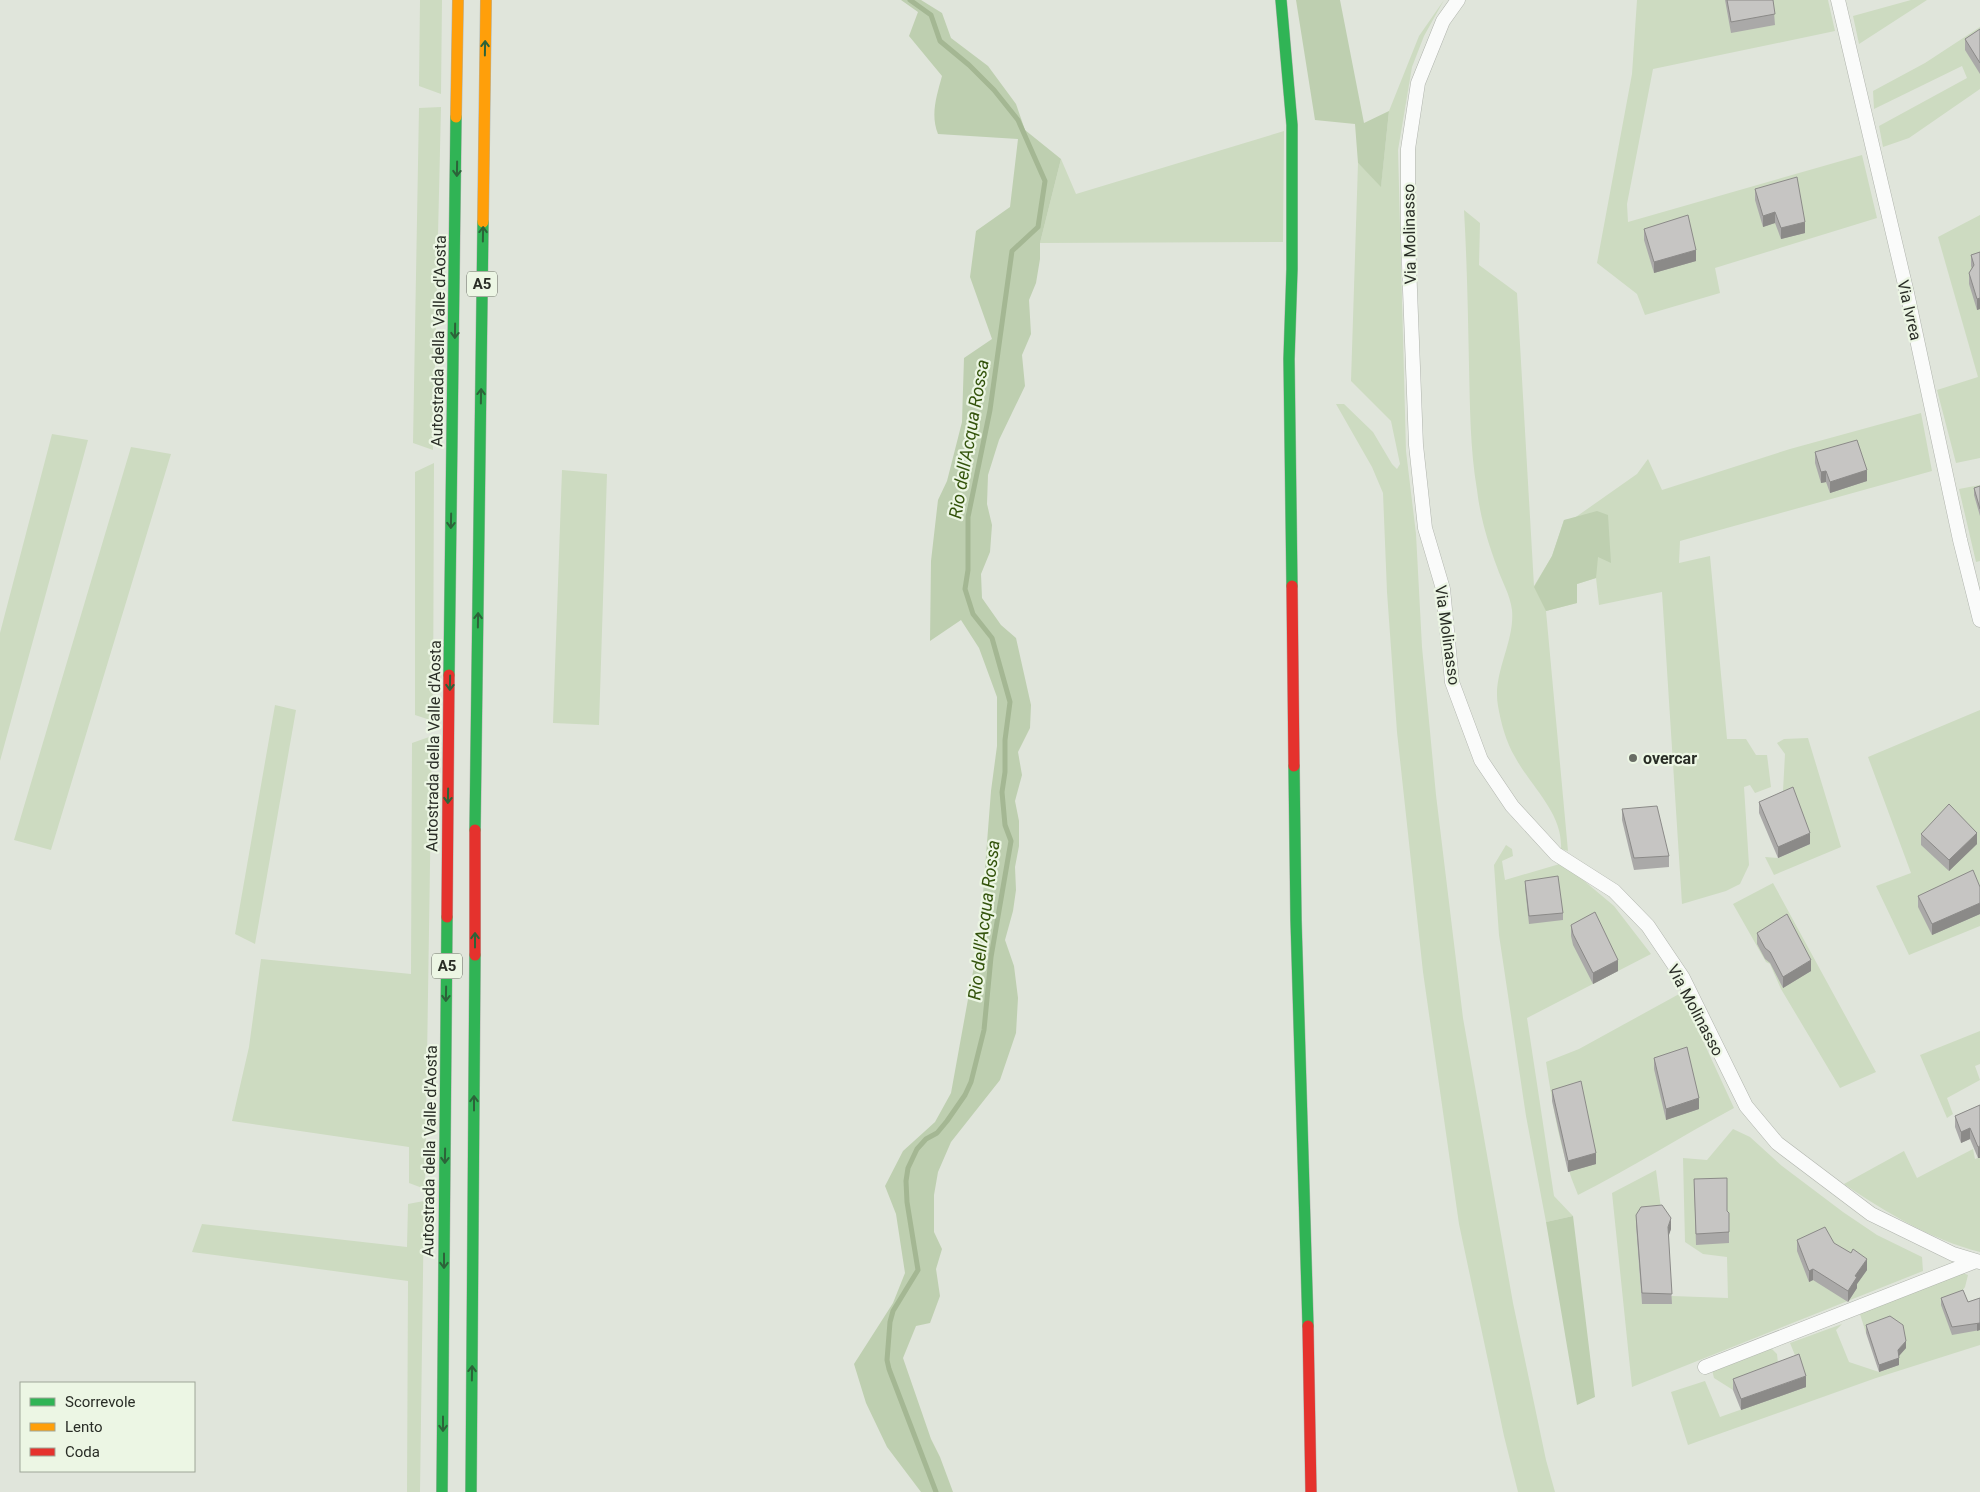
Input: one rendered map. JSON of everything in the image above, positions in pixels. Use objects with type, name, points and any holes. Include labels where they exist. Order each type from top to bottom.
[{"type":"main road","name":"Autostrada della Valle d'Aosta","points":[[442,1492],[448,747],[458,0]]},
{"type":"main road","name":"A5","points":[[471,1492],[476,749],[486,0]]},
{"type":"main road","points":[[1281,0],[1292,126],[1292,269],[1289,359],[1296,929],[1310,1358],[1311,1492]]},
{"type":"street","name":"Via Molinasso","points":[[1458,0],[1443,21],[1418,82],[1408,149],[1408,238],[1416,445],[1425,528],[1443,589],[1452,682],[1481,760],[1512,806],[1556,854],[1614,891],[1648,926],[1683,978],[1746,1106],[1777,1143],[1871,1214],[1953,1254],[1978,1262]]},
{"type":"street","name":"Via Ivrea","points":[[1838,0],[1869,140],[1907,294],[1960,540],[1980,620]]},
{"type":"street","points":[[1704,1367],[1978,1262]]},
{"type":"green space","points":[[420,0],[442,0],[441,94],[419,86]]},
{"type":"green space","points":[[901,0],[921,0],[942,13],[951,38],[988,66],[1016,104],[1025,130],[1061,159],[1040,243],[1040,259],[1036,283],[1029,300],[1031,334],[1022,355],[1025,386],[999,440],[988,475],[987,504],[992,525],[990,552],[981,574],[982,598],[1001,625],[1016,638],[1031,705],[1030,728],[1018,752],[1022,775],[1015,801],[1019,821],[1019,846],[1015,867],[1016,890],[1013,911],[1005,940],[1014,966],[1018,998],[1016,1033],[1000,1080],[951,1142],[938,1172],[934,1195],[934,1232],[942,1249],[936,1269],[940,1296],[930,1323],[916,1326],[903,1358],[931,1439],[953,1492],[921,1492],[887,1447],[866,1403],[854,1364],[893,1303],[905,1273],[896,1214],[885,1186],[903,1151],[935,1122],[951,1093],[980,933],[991,791],[997,746],[997,697],[979,648],[961,620],[930,641],[931,561],[938,500],[947,481],[962,422],[964,358],[992,339],[970,277],[976,231],[1010,207],[1018,139],[938,134],[934,112],[942,76],[909,36],[918,12]]},
{"type":"green space","points":[[1296,0],[1340,0],[1364,123],[1389,111],[1381,187],[1358,163],[1355,124],[1315,120]]},
{"type":"green space","points":[[1444,0],[1424,36],[1412,67],[1398,150],[1406,451],[1416,534],[1422,647],[1436,795],[1463,1018],[1513,1303],[1546,1460],[1555,1492],[1518,1492],[1504,1436],[1459,1224],[1423,972],[1397,732],[1387,592],[1383,493],[1372,467],[1336,404],[1344,404],[1373,432],[1397,469],[1400,464],[1391,421],[1351,381],[1358,163],[1381,186],[1389,111],[1419,36]]},
{"type":"green space","points":[[1637,0],[1828,0],[1835,31],[1653,69],[1627,204],[1628,222],[1862,155],[1877,218],[1715,268],[1720,293],[1645,315],[1637,294],[1597,263],[1632,74]]},
{"type":"green space","points":[[1911,0],[1927,0],[1859,44],[1853,16]]},
{"type":"green space","points":[[1980,27],[1980,89],[1909,138],[1883,147],[1879,126],[1967,78],[1962,66],[1874,109],[1873,91],[1925,63]]},
{"type":"green space","points":[[441,107],[433,450],[413,443],[419,108]]},
{"type":"green space","points":[[1284,131],[1283,242],[1040,243],[1061,159],[1076,194]]},
{"type":"green space","points":[[1464,210],[1480,223],[1479,265],[1517,293],[1534,586],[1552,556],[1564,520],[1573,519],[1637,474],[1648,459],[1662,490],[1790,449],[1921,413],[1932,471],[1680,541],[1679,563],[1710,556],[1727,739],[1746,739],[1756,755],[1767,755],[1771,787],[1755,793],[1750,785],[1744,787],[1749,865],[1740,884],[1726,891],[1682,904],[1662,592],[1599,605],[1596,578],[1577,584],[1577,603],[1546,611],[1568,851],[1561,849],[1560,836],[1552,812],[1522,768],[1506,739],[1499,712],[1497,694],[1498,682],[1510,634],[1512,610],[1480,510],[1473,459]]},
{"type":"green space","points":[[1980,215],[1980,458],[1956,463],[1937,390],[1978,377],[1938,237]]},
{"type":"green space","points":[[52,434],[88,440],[0,761],[0,633]]},
{"type":"green space","points":[[131,447],[171,454],[51,850],[14,840]]},
{"type":"green space","points":[[434,463],[433,721],[415,715],[415,472]]},
{"type":"green space","points":[[562,470],[607,474],[599,725],[553,723]]},
{"type":"green space","points":[[1980,485],[1980,561],[1976,562],[1959,489]]},
{"type":"green space","points":[[1597,511],[1608,515],[1611,563],[1598,557],[1596,578],[1577,584],[1577,603],[1546,611],[1534,587],[1552,556],[1564,520]]},
{"type":"green space","points":[[275,705],[296,710],[255,944],[235,934]]},
{"type":"green space","points":[[1980,710],[1980,926],[1909,955],[1876,886],[1911,873],[1868,757]]},
{"type":"green space","points":[[432,736],[425,1189],[409,1183],[409,1147],[232,1121],[249,1047],[261,959],[411,974],[412,743]]},
{"type":"green space","points":[[1808,738],[1841,847],[1774,875],[1765,857],[1778,858],[1810,844],[1783,791],[1785,754],[1777,743],[1784,739]]},
{"type":"green space","points":[[1506,845],[1512,849],[1513,856],[1502,861],[1505,880],[1563,863],[1614,906],[1651,954],[1527,1018],[1554,1196],[1573,1216],[1546,1222],[1526,1116],[1499,935],[1494,865]]},
{"type":"green space","points":[[1773,883],[1876,1072],[1840,1088],[1781,989],[1770,964],[1766,962],[1733,904]]},
{"type":"green space","points":[[1681,993],[1734,1108],[1578,1195],[1566,1163],[1554,1113],[1546,1062],[1579,1049]]},
{"type":"green space","points":[[1980,1031],[1980,1064],[1975,1066],[1980,1080],[1947,1098],[1953,1114],[1947,1118],[1920,1055]]},
{"type":"green space","points":[[1733,1129],[1750,1137],[1782,1166],[1843,1212],[1877,1235],[1922,1257],[1923,1271],[1632,1387],[1612,1193],[1656,1170],[1662,1216],[1641,1218],[1636,1227],[1642,1304],[1672,1296],[1728,1298],[1727,1257],[1703,1254],[1685,1242],[1683,1158],[1707,1160]]},
{"type":"green space","points":[[1973,1149],[1975,1159],[1980,1157],[1980,1252],[1944,1240],[1909,1224],[1844,1184],[1904,1151],[1917,1178]]},
{"type":"green space","points":[[424,1201],[420,1492],[407,1492],[408,1281],[192,1252],[202,1224],[407,1247],[408,1204]]},
{"type":"green space","points":[[1573,1216],[1595,1397],[1577,1405],[1546,1222]]},
{"type":"green space","points":[[1963,1273],[1968,1275],[1965,1287],[1959,1295],[1980,1327],[1980,1345],[1876,1378],[1688,1445],[1671,1392],[1705,1381],[1720,1417],[1805,1387],[1790,1343],[1842,1324],[1836,1330],[1849,1362],[1879,1372],[1899,1365],[1890,1323],[1866,1333],[1859,1311]]},
{"type":"green space","points":[[1768,1345],[1777,1354],[1779,1373],[1733,1390],[1714,1378],[1712,1370]]},
{"type":"building","points":[[1727,0],[1773,0],[1775,14],[1731,22]]},
{"type":"building","points":[[1980,29],[1980,63],[1965,39]]},
{"type":"building","points":[[1797,177],[1805,222],[1781,228],[1775,212],[1763,216],[1755,189]]},
{"type":"building","points":[[1688,215],[1696,250],[1654,262],[1644,229]]},
{"type":"building","points":[[1980,252],[1980,298],[1977,299],[1969,273],[1974,265],[1971,255]]},
{"type":"building","points":[[1857,440],[1867,470],[1830,482],[1826,471],[1821,472],[1815,452]]},
{"type":"building","points":[[1980,486],[1980,509],[1974,488]]},
{"type":"building","points":[[1793,787],[1810,833],[1778,847],[1759,802]]},
{"type":"building","points":[[1949,804],[1977,833],[1949,860],[1921,834]]},
{"type":"building","points":[[1657,806],[1669,856],[1634,858],[1622,809]]},
{"type":"building","points":[[1973,870],[1980,887],[1980,903],[1932,924],[1918,896]]},
{"type":"building","points":[[1558,876],[1563,913],[1529,916],[1525,881]]},
{"type":"building","points":[[1595,912],[1618,960],[1593,973],[1573,934],[1571,925]]},
{"type":"building","points":[[1787,914],[1811,960],[1783,977],[1770,952],[1765,948],[1757,933]]},
{"type":"building","points":[[1687,1047],[1699,1098],[1666,1109],[1654,1058]]},
{"type":"building","points":[[1581,1081],[1596,1153],[1568,1161],[1552,1090]]},
{"type":"building","points":[[1980,1105],[1980,1146],[1978,1147],[1970,1128],[1961,1132],[1955,1116]]},
{"type":"building","points":[[1727,1178],[1729,1232],[1696,1234],[1694,1179]]},
{"type":"building","points":[[1662,1205],[1671,1218],[1668,1227],[1672,1294],[1642,1293],[1636,1215],[1641,1207]]},
{"type":"building","points":[[1825,1227],[1834,1243],[1851,1253],[1853,1249],[1867,1259],[1855,1276],[1857,1277],[1848,1291],[1813,1269],[1809,1271],[1797,1240]]},
{"type":"building","points":[[1963,1290],[1968,1302],[1980,1298],[1980,1323],[1952,1327],[1941,1298]]},
{"type":"building","points":[[1890,1316],[1903,1325],[1906,1341],[1898,1350],[1899,1358],[1879,1365],[1866,1325]]},
{"type":"building","points":[[1799,1354],[1806,1376],[1741,1399],[1733,1379]]},
{"type":"waterway","name":"Rio dell'Acqua Rossa","points":[[910,0],[931,15],[940,41],[969,65],[994,90],[1018,120],[1045,181],[1038,227],[1012,251],[990,410],[968,517],[968,570],[965,589],[973,614],[992,638],[1010,702],[1005,740],[1005,772],[1002,792],[1005,825],[1011,841],[991,957],[984,1030],[971,1082],[965,1095],[947,1121],[937,1133],[926,1139],[917,1149],[908,1168],[906,1181],[907,1202],[918,1270],[893,1311],[890,1322],[887,1360],[889,1369],[936,1492]]},
{"type":"traffic: fast","points":[[1281,0],[1292,125],[1292,269],[1289,359],[1292,586]]},
{"type":"traffic: fast","points":[[449,675],[456,117]]},
{"type":"traffic: fast","points":[[475,830],[483,222]]},
{"type":"traffic: fast","points":[[1294,766],[1296,920],[1308,1326]]},
{"type":"traffic: fast","points":[[442,1492],[447,917]]},
{"type":"traffic: fast","points":[[471,1492],[475,955]]},
{"type":"traffic: slow","points":[[456,117],[458,0]]},
{"type":"traffic: slow","points":[[483,222],[486,0]]},
{"type":"traffic: jam","points":[[1292,586],[1294,766]]},
{"type":"traffic: jam","points":[[447,917],[449,675]]},
{"type":"traffic: jam","points":[[475,830],[475,955]]},
{"type":"traffic: jam","points":[[1308,1326],[1311,1492]]},
{"type":"place","name":"overcar","points":[[1633,758]]}]
